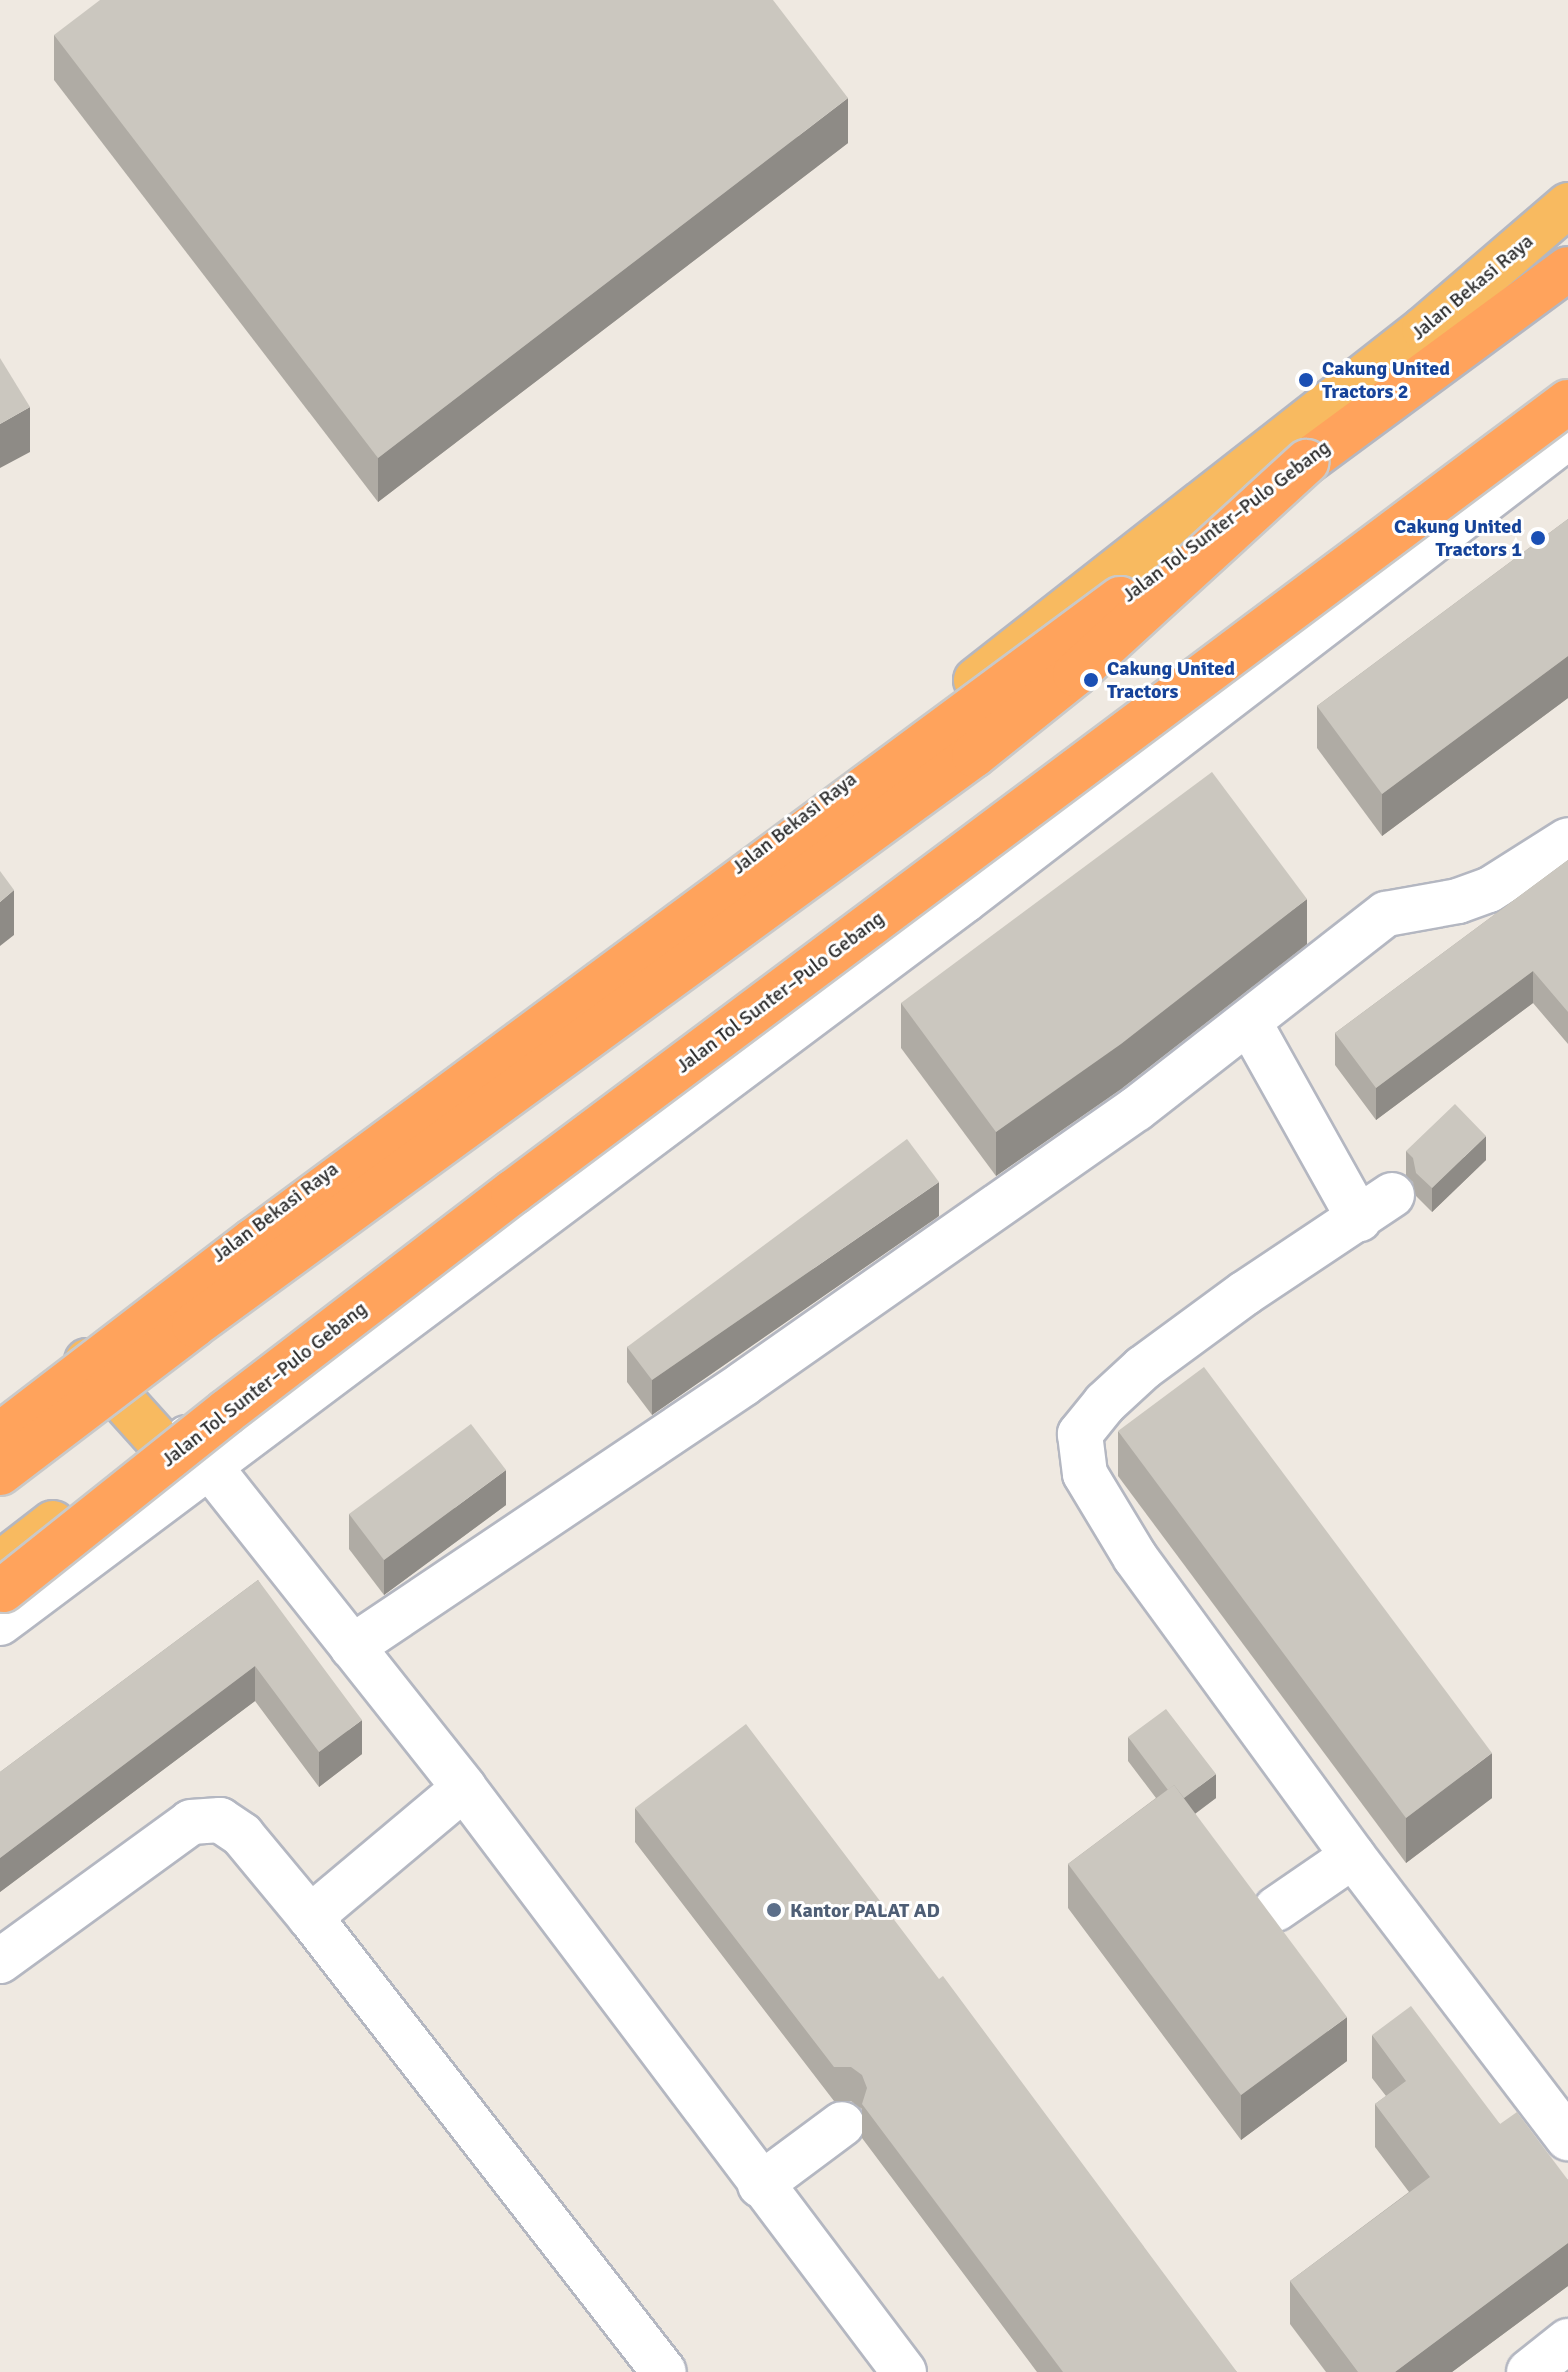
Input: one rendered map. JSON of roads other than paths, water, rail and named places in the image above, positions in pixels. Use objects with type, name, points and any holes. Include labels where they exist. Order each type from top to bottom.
[{"type":"highway","name":"Jalan Bekasi Raya","points":[[0,1416],[720,881],[1424,329],[1568,205]]},
{"type":"highway","name":"Jalan Tol Sunter–Pulo Gebang","points":[[0,1435],[253,1241],[1568,269]]},
{"type":"highway","points":[[1,1592],[169,1434],[1568,401]]},
{"type":"highway","name":"Jalan Tol Sunter–Pulo Gebang","points":[[1,1592],[226,1412],[513,1192],[1568,401]]},
{"type":"highway","points":[[0,1473],[194,1325],[974,755],[1075,674],[1306,462]]},
{"type":"highway","points":[[83,1356],[169,1434]]},
{"type":"street","points":[[1,1592],[211,1467],[977,890],[1568,437]]},
{"type":"street","points":[[352,1647],[944,1245],[1136,1109],[1386,914],[1458,901],[1489,890],[1568,840]]},
{"type":"street","points":[[1249,1022],[1375,1207],[1245,1293],[1143,1368],[1105,1403],[1080,1434],[1085,1474],[1135,1557],[1353,1856],[1568,2138]]},
{"type":"street","points":[[169,1434],[211,1467],[464,1788],[760,2185],[904,2372]]},
{"type":"street","points":[[310,1917],[464,1788]]},
{"type":"street","points":[[0,1961],[191,1822],[220,1820],[242,1835],[310,1917],[664,2372]]},
{"type":"street","points":[[1276,1909],[1353,1856]]},
{"type":"street","points":[[760,2185],[842,2124]]},
{"type":"street","points":[[1529,2372],[1568,2341]]},
{"type":"place","name":"Cakung United Tractors 2","points":[[1306,380]]},
{"type":"place","name":"Cakung United Tractors 1","points":[[1538,538]]},
{"type":"place","name":"Cakung United Tractors","points":[[1091,680]]},
{"type":"place","name":"Kantor PALAT AD","points":[[774,1910]]}]
